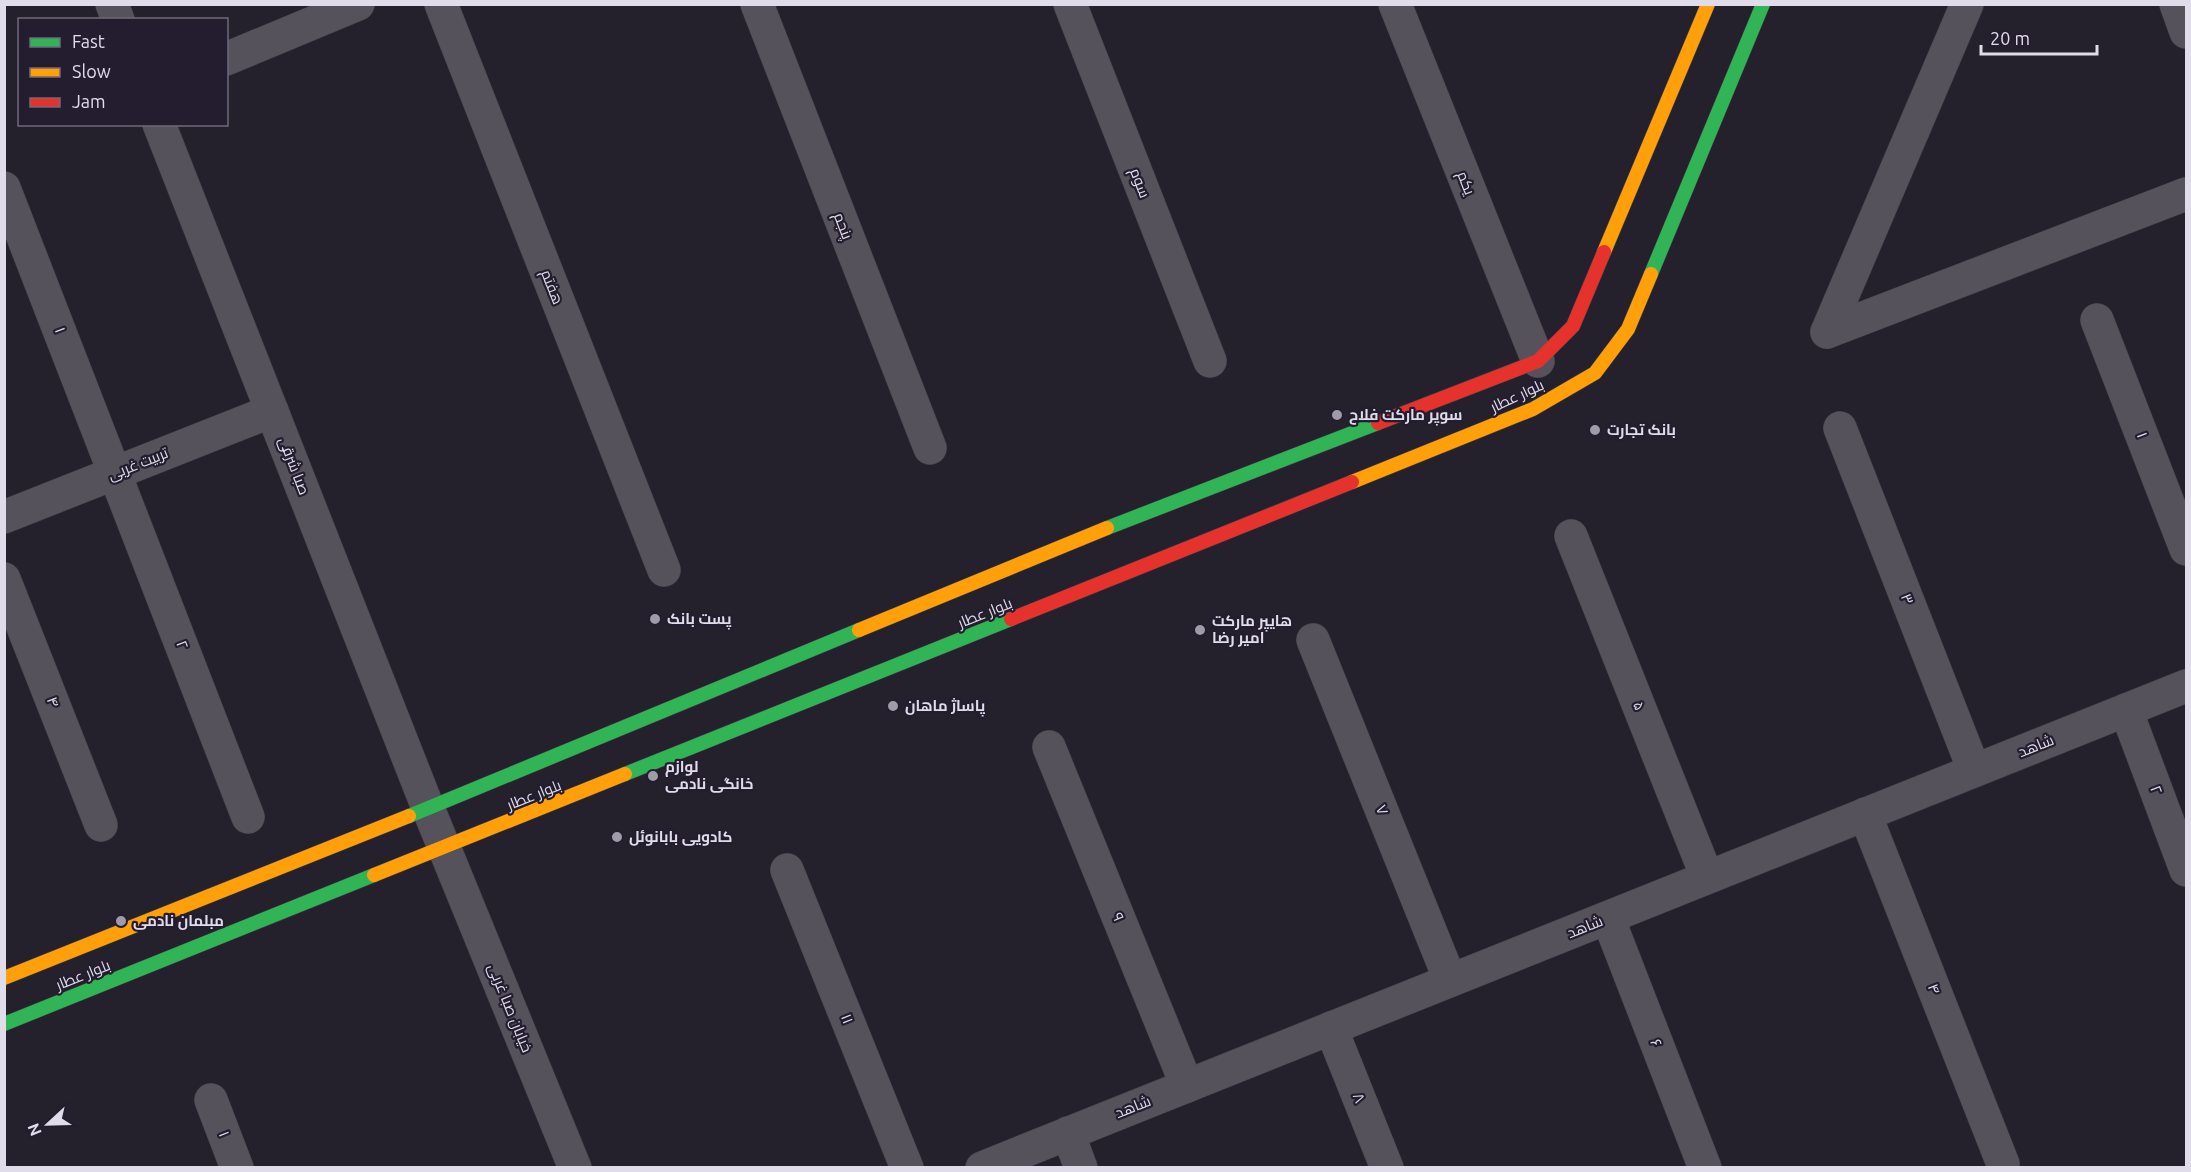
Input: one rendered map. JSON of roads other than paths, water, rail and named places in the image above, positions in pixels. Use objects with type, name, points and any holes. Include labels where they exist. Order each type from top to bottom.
[{"type":"street","points":[[228,58],[358,4]]},
{"type":"street","name":"هفتم","points":[[441,4],[664,570]]},
{"type":"street","name":"پنجم","points":[[757,4],[930,448]]},
{"type":"street","name":"سوم","points":[[1070,4],[1209,361]]},
{"type":"street","name":"یکم","points":[[1395,4],[1538,361]]},
{"type":"street","name":"بلوار عطار","points":[[4,978],[428,808],[1135,516],[1538,361],[1573,326],[1708,4]]},
{"type":"street","name":"بلوار عطار","points":[[4,1024],[445,849],[1533,409],[1595,373],[1628,329],[1763,4]]},
{"type":"street","points":[[1967,4],[1827,332],[2187,194]]},
{"type":"street","points":[[2176,4],[2187,32]]},
{"type":"street","name":"صبا شرقی","points":[[160,126],[445,849]]},
{"type":"street","name":"۱","points":[[4,188],[116,473]]},
{"type":"street","name":"۱","points":[[2097,320],[2187,549]]},
{"type":"street","name":"تربیت غربی","points":[[4,517],[272,411]]},
{"type":"street","name":"۳","points":[[1840,428],[1974,770]]},
{"type":"street","name":"۲","points":[[116,473],[248,818]]},
{"type":"street","name":"۵","points":[[1571,536],[1707,877]]},
{"type":"street","name":"۴","points":[[4,579],[101,825]]},
{"type":"street","name":"۷","points":[[1313,640],[1450,980]]},
{"type":"street","name":"شاهد","points":[[982,1167],[2187,686]]},
{"type":"street","name":"۲","points":[[2126,710],[2187,870]]},
{"type":"street","name":"۹","points":[[1049,747],[1187,1086]]},
{"type":"street","name":"۴","points":[[1865,814],[2003,1164]]},
{"type":"street","name":"خیابان صبا غربی","points":[[445,849],[575,1167]]},
{"type":"street","name":"۱۱","points":[[787,870],[907,1167]]},
{"type":"street","name":"۶","points":[[1608,918],[1705,1167]]},
{"type":"street","name":"۸","points":[[1331,1028],[1387,1167]]},
{"type":"street","name":"۱","points":[[211,1100],[237,1167]]},
{"type":"street","points":[[1068,1133],[1081,1167]]},
{"type":"place","name":"سوپر مارکت فلاح","points":[[1337,415]]},
{"type":"place","name":"بانک تجارت","points":[[1595,430]]},
{"type":"place","name":"پست بانک","points":[[655,619]]},
{"type":"place","name":"هایپر مارکت امیر رضا","points":[[1200,630]]},
{"type":"place","name":"پاساژ ماهان","points":[[893,706]]},
{"type":"place","name":"لوازم خانگی نادمی","points":[[653,776]]},
{"type":"place","name":"کادویی بابانوئل","points":[[617,837]]},
{"type":"place","name":"مبلمان نادمی","points":[[121,921]]}]
